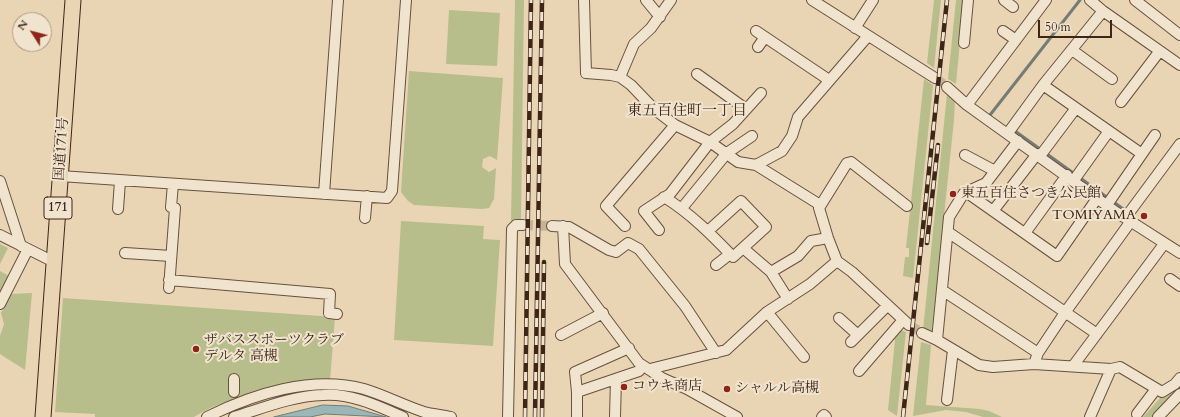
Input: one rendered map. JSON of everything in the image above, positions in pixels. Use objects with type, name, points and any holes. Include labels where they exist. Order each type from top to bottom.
[{"type":"highway","name":"国道171号","points":[[43,417],[74,0]]},
{"type":"street","points":[[324,194],[338,0]]},
{"type":"street","points":[[60,176],[387,198],[392,191],[406,0]]},
{"type":"street","points":[[584,0],[586,73],[620,77],[631,84],[654,109],[675,125],[710,142],[741,163],[756,165],[817,203],[821,204]]},
{"type":"street","points":[[646,0],[660,17]]},
{"type":"street","points":[[620,77],[634,44],[660,17],[671,0]]},
{"type":"street","points":[[812,0],[935,78]]},
{"type":"street","points":[[855,28],[873,0]]},
{"type":"street","points":[[964,43],[968,0]]},
{"type":"street","points":[[1004,0],[1014,7]]},
{"type":"street","points":[[967,105],[1046,0]]},
{"type":"street","points":[[1090,0],[1103,12],[1180,65]]},
{"type":"street","points":[[1135,0],[1180,35]]},
{"type":"street","points":[[1008,133],[1043,85],[1103,12]]},
{"type":"street","points":[[756,31],[796,52],[829,80]]},
{"type":"street","points":[[1003,31],[1016,40]]},
{"type":"street","points":[[756,165],[782,151],[792,136],[798,117],[868,36]]},
{"type":"street","points":[[758,47],[765,37]]},
{"type":"street","points":[[1072,50],[1112,79]]},
{"type":"street","points":[[1121,102],[1160,52]]},
{"type":"street","points":[[697,74],[713,80],[746,110]]},
{"type":"street","points":[[1043,85],[1142,154]]},
{"type":"street","points":[[947,87],[967,105],[1098,197],[1107,205],[1164,244],[1180,253]]},
{"type":"street","points":[[659,230],[644,211],[670,194],[710,142],[733,124],[761,93]]},
{"type":"street","points":[[993,212],[1076,108]]},
{"type":"street","points":[[625,226],[606,206],[675,125]]},
{"type":"street","points":[[1025,233],[1109,131]]},
{"type":"street","points":[[1107,205],[1155,135]]},
{"type":"street","points":[[682,208],[726,153],[752,136]]},
{"type":"street","points":[[936,340],[948,232],[948,217],[966,192],[986,184],[1018,141]]},
{"type":"street","points":[[1034,364],[1038,353],[1065,312],[1180,144]]},
{"type":"street","points":[[965,155],[995,172]]},
{"type":"street","points":[[859,371],[906,322],[852,272],[837,261],[819,208],[847,163],[851,162],[907,206]]},
{"type":"street","points":[[0,181],[24,248],[0,304]]},
{"type":"street","points":[[118,209],[120,181]]},
{"type":"street","points":[[173,184],[171,207],[175,208],[169,284],[330,294],[329,313],[337,314]]},
{"type":"street","points":[[966,192],[1057,256],[1098,197]]},
{"type":"street","points":[[365,218],[367,196]]},
{"type":"street","points":[[664,197],[682,208],[708,231],[733,257],[766,227],[741,201],[708,231]]},
{"type":"street","points":[[508,417],[512,229],[516,225],[523,225]]},
{"type":"street","points":[[552,226],[569,227],[609,250],[616,252],[628,243],[640,249],[685,306],[716,353]]},
{"type":"street","points":[[563,226],[565,264],[573,277],[628,348],[647,368],[662,378],[687,388],[737,417]]},
{"type":"street","points":[[948,232],[1097,334]]},
{"type":"street","points":[[0,235],[54,262]]},
{"type":"street","points":[[771,272],[798,256],[812,241],[828,238]]},
{"type":"street","points":[[1073,366],[1164,244]]},
{"type":"street","points":[[743,248],[771,272],[788,299]]},
{"type":"street","points":[[125,253],[171,256]]},
{"type":"street","points":[[716,265],[730,254]]},
{"type":"street","points":[[576,392],[647,368],[726,350],[767,312],[810,284],[837,261]]},
{"type":"street","points":[[1170,279],[1180,286]]},
{"type":"street","points":[[942,290],[1038,353]]},
{"type":"street","points":[[839,318],[855,339],[887,306]]},
{"type":"street","points":[[767,312],[804,357]]},
{"type":"street","points":[[561,335],[603,314]]},
{"type":"street","points":[[922,333],[979,365],[993,367],[1034,364],[1111,369],[1120,367],[1162,392],[1166,391],[1178,380]]},
{"type":"street","points":[[577,417],[576,372],[628,348]]},
{"type":"street","points":[[947,400],[953,350]]},
{"type":"street","points":[[1090,417],[1111,369]]},
{"type":"street","points":[[234,379],[234,392]]},
{"type":"street","points":[[615,417],[616,379]]},
{"type":"street","points":[[208,417],[224,409],[268,393],[299,386],[322,385],[362,389],[424,412],[451,417]]},
{"type":"street","points":[[1137,414],[1156,389]]},
{"type":"street","points":[[1158,417],[1180,394]]},
{"type":"street","points":[[234,417],[293,399],[325,395],[357,399],[403,417]]},
{"type":"street","points":[[822,417],[826,417]]},
{"type":"green space","points":[[515,0],[524,0],[521,221],[511,221]]},
{"type":"green space","points":[[934,0],[941,0],[934,68],[927,63]]},
{"type":"green space","points":[[956,0],[964,0],[956,84],[948,79]]},
{"type":"green space","points":[[449,10],[500,13],[497,66],[446,64]]},
{"type":"green space","points":[[409,71],[503,78],[497,160],[490,156],[483,159],[482,167],[489,172],[496,168],[494,199],[489,208],[482,209],[414,205],[408,201],[401,192]]},
{"type":"green space","points":[[924,79],[933,85],[913,278],[903,276],[905,257],[909,257],[909,248],[906,248]]},
{"type":"green space","points":[[947,94],[955,100],[954,120],[932,331],[923,330]]},
{"type":"green space","points":[[401,221],[484,226],[483,239],[500,240],[493,346],[394,340]]},
{"type":"green space","points":[[0,244],[8,248],[0,264]]},
{"type":"green space","points":[[0,271],[9,276],[0,292]]},
{"type":"green space","points":[[32,293],[25,370],[0,354],[0,336],[4,324],[1,313],[11,294]]},
{"type":"green space","name":"ザバススポーツクラブ デルタ 高槻","points":[[63,298],[335,317],[330,381],[277,389],[242,397],[209,409],[194,417],[95,417],[95,414],[55,412]]},
{"type":"green space","points":[[898,329],[906,332],[897,416],[888,410],[895,340],[892,338]]},
{"type":"green space","points":[[921,342],[931,345],[926,405],[980,409],[1002,417],[983,417],[966,412],[946,410],[913,416]]},
{"type":"green space","points":[[1180,382],[1180,389],[1153,417],[1143,417],[1162,396]]},
{"type":"water","points":[[323,405],[348,406],[386,417],[325,414],[310,417],[274,417]]},
{"type":"waterway","points":[[990,115],[1080,0]]},
{"type":"waterway","points":[[1015,131],[1126,211],[1127,209]]},
{"type":"tunnel","points":[[935,78],[947,87]]},
{"type":"tunnel","points":[[523,225],[552,226]]},
{"type":"tunnel","points":[[909,325],[922,333]]},
{"type":"railway","points":[[525,417],[531,0]]},
{"type":"railway","points":[[535,417],[542,0]]},
{"type":"railway","points":[[903,417],[947,0]]},
{"type":"railway","points":[[927,243],[938,145]]},
{"type":"railway","points":[[542,417],[544,262]]},
{"type":"place","name":"東五百住さつき公民館","points":[[953,194]]},
{"type":"place","name":"TOMIYAMA","points":[[1144,216]]},
{"type":"place","name":"ザバススポーツクラブ デルタ 高槻","points":[[196,349]]},
{"type":"place","name":"コウキ商店","points":[[624,387]]},
{"type":"place","name":"シャルル高槻","points":[[727,389]]},
{"type":"district","name":"東五百住町一丁目","points":[[687,112]]}]
